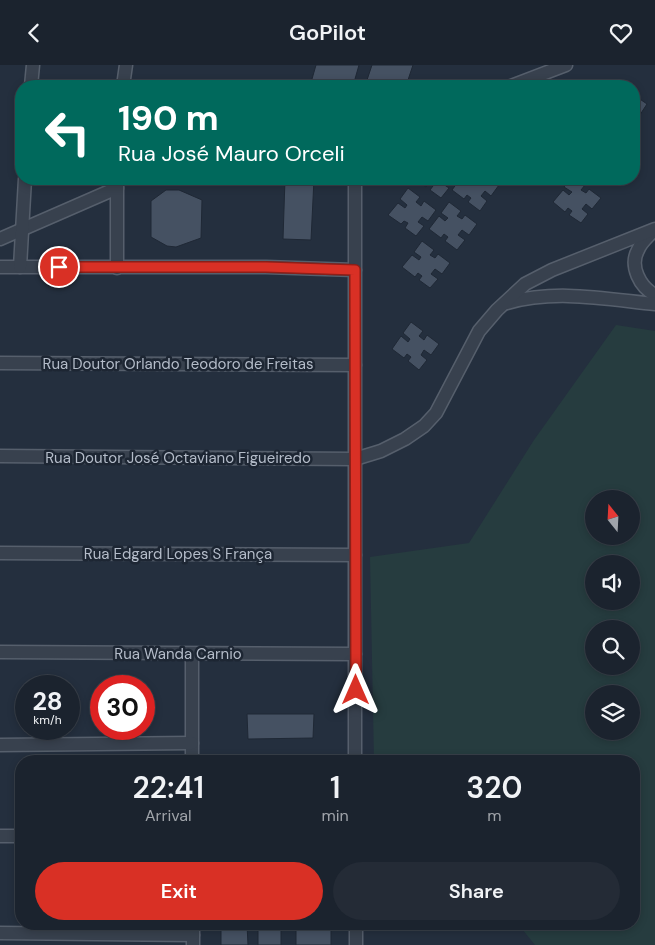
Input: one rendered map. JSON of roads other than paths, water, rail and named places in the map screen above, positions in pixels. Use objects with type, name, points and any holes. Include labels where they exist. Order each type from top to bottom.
[{"type":"street","points":[[32,80],[33,65]]},
{"type":"street","points":[[124,80],[126,65]]},
{"type":"street","points":[[536,65],[550,71]]},
{"type":"street","points":[[527,80],[566,65]]},
{"type":"street","points":[[20,267],[25,185]]},
{"type":"street","points":[[0,239],[113,185]]},
{"type":"street","points":[[117,185],[117,268]]},
{"type":"street","points":[[355,185],[356,755]]},
{"type":"street","points":[[655,229],[642,242],[636,252],[635,261],[640,282],[655,295]]},
{"type":"street","name":"Rua Doutor José Octaviano Figueiredo","points":[[0,456],[356,459],[381,451],[424,426],[436,413],[479,331],[490,317],[525,285],[552,270],[655,229]]},
{"type":"street","points":[[0,267],[266,267],[355,270]]},
{"type":"street","points":[[505,304],[533,297],[561,295],[655,304]]},
{"type":"street","name":"Rua Doutor Orlando Teodoro de Freitas","points":[[0,363],[355,365]]},
{"type":"street","name":"Rua Edgard Lopes S França","points":[[0,553],[355,555]]},
{"type":"street","name":"Rua Wanda Carnio","points":[[0,652],[356,654]]},
{"type":"street","points":[[192,654],[192,755]]},
{"type":"street","points":[[0,745],[192,743]]},
{"type":"street","points":[[0,836],[15,836]]},
{"type":"street","points":[[356,930],[356,945]]},
{"type":"street","points":[[0,933],[193,935]]}]
